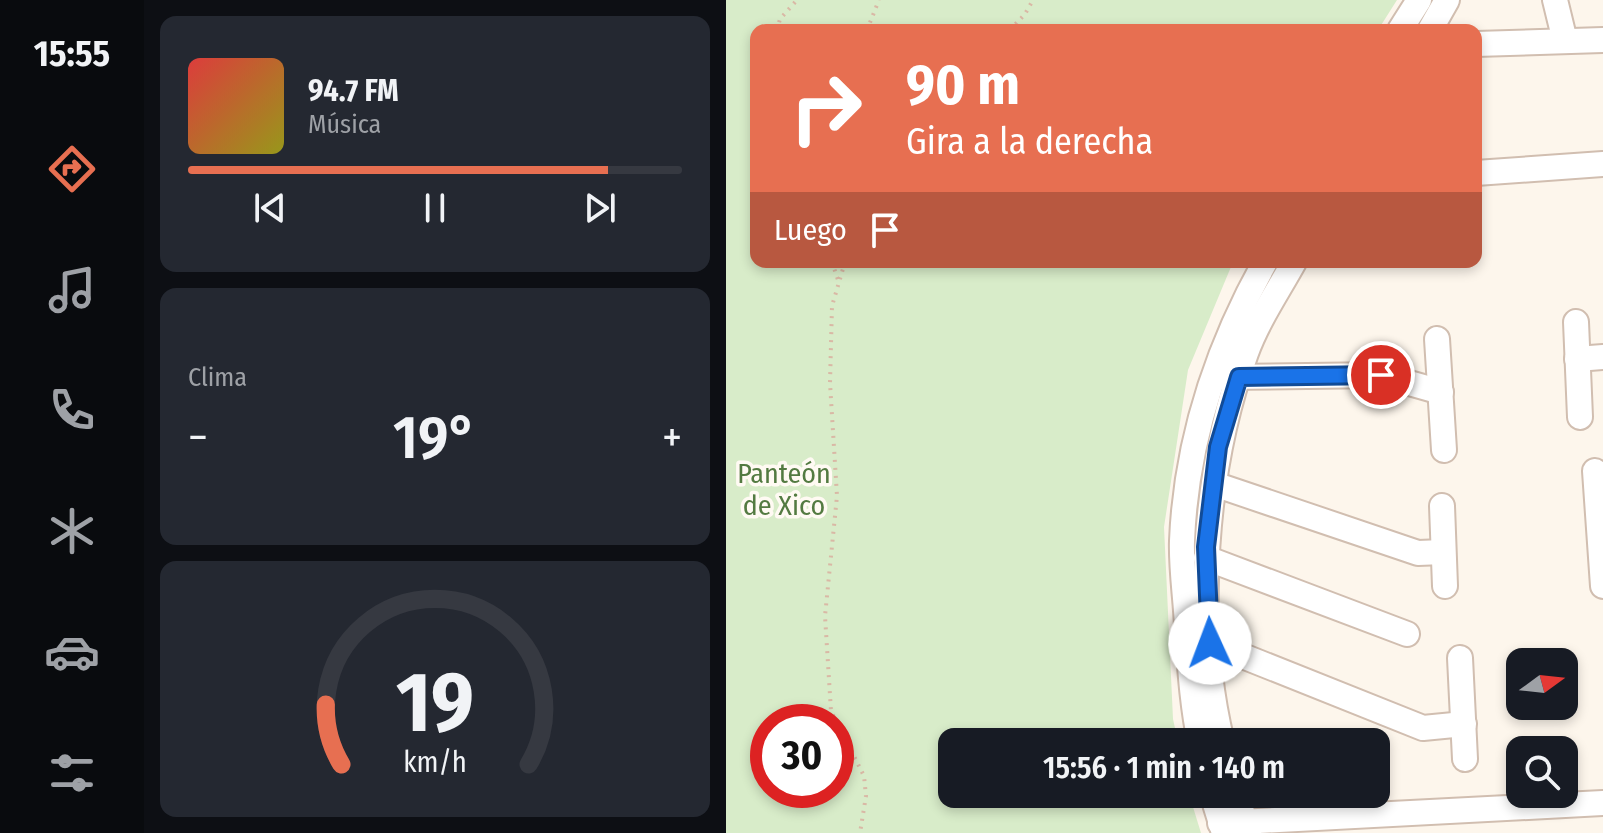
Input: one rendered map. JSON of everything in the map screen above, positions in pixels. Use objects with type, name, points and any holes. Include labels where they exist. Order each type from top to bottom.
[{"type":"street","points":[[1404,24],[1419,0]]},
{"type":"street","points":[[1433,24],[1447,0]]},
{"type":"street","points":[[1555,0],[1565,41]]},
{"type":"street","points":[[1482,44],[1603,40]]},
{"type":"street","points":[[1482,173],[1603,164]]},
{"type":"street","points":[[1197,728],[1193,707],[1182,542],[1190,466],[1211,376],[1234,318],[1262,268]]},
{"type":"street","points":[[1219,728],[1213,703],[1206,558],[1218,447],[1246,351],[1291,268]]},
{"type":"street","points":[[1576,322],[1580,417]]},
{"type":"street","points":[[1437,339],[1444,450]]},
{"type":"street","points":[[1577,359],[1603,357]]},
{"type":"street","points":[[1211,376],[1381,375],[1441,392]]},
{"type":"street","points":[[1595,471],[1600,503],[1603,586]]},
{"type":"street","points":[[1214,484],[1418,553],[1443,552]]},
{"type":"street","points":[[1442,506],[1445,586]]},
{"type":"street","points":[[1206,558],[1407,634]]},
{"type":"street","points":[[1210,643],[1423,728],[1464,724]]},
{"type":"street","points":[[1460,658],[1465,759]]},
{"type":"street","points":[[1222,808],[1235,827],[1603,803]]},
{"type":"path","points":[[779,24],[797,0]]},
{"type":"path","points":[[869,24],[879,0]]},
{"type":"path","points":[[1016,24],[1033,0]]},
{"type":"path","points":[[834,268],[839,282]]},
{"type":"path","points":[[843,268],[831,321],[830,383],[837,496],[825,616],[827,686],[831,711],[864,776],[866,796],[860,833]]},
{"type":"green space","name":"Panteón de Xico","points":[[726,0],[1397,0],[1382,24],[750,24],[750,268],[1230,268],[1188,370],[1164,527],[1175,728],[938,728],[938,808],[1193,808],[1201,833],[726,833]]},
{"type":"route","points":[[1210,643],[1206,547],[1218,447],[1239,377],[1381,375]]}]
